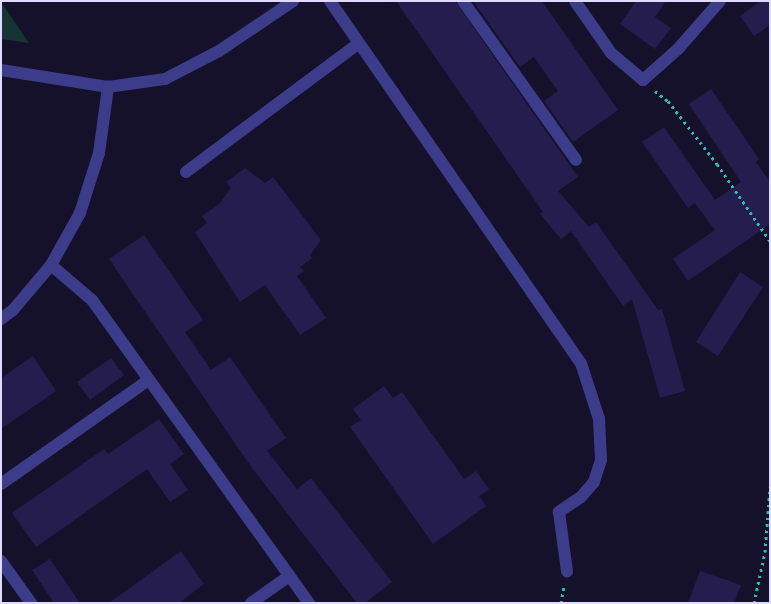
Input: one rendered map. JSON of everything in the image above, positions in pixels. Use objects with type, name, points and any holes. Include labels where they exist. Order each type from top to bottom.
[{"type":"street","points":[[1,70],[108,86],[165,79],[219,52],[294,1]]},
{"type":"street","points":[[330,1],[581,363],[599,419],[601,460],[594,482],[581,497],[559,512],[568,571]]},
{"type":"street","points":[[463,1],[576,160]]},
{"type":"street","points":[[575,1],[611,53],[643,80],[678,49],[720,1]]},
{"type":"street","points":[[186,172],[358,44]]},
{"type":"street","points":[[1,319],[13,310],[51,265],[80,213],[99,153],[108,86]]},
{"type":"street","points":[[51,265],[92,300],[147,381],[309,603]]},
{"type":"street","points":[[1,484],[147,381]]},
{"type":"street","points":[[1,561],[31,603]]},
{"type":"street","points":[[250,603],[289,576]]},
{"type":"path","points":[[643,80],[668,101],[770,241]]},
{"type":"path","points":[[754,603],[765,552],[770,487]]},
{"type":"green space","points":[[1,2],[29,43],[1,39]]},
{"type":"building","points":[[396,1],[455,1],[578,177],[558,191],[589,227],[596,222],[658,310],[662,309],[685,391],[660,398],[632,299],[623,306],[571,231],[561,239],[540,214],[543,212]]},
{"type":"building","points":[[473,1],[542,1],[618,110],[573,142],[544,101],[558,91],[534,57],[520,67]]},
{"type":"building","points":[[636,1],[666,1],[655,17],[671,28],[655,49],[620,24]]},
{"type":"building","points":[[760,1],[770,1],[770,25],[754,36],[740,16]]},
{"type":"building","points":[[711,89],[759,159],[756,162],[770,182],[770,224],[688,281],[673,259],[715,230],[695,203],[688,208],[642,142],[664,127],[715,200],[741,182],[689,104]]},
{"type":"building","points":[[245,168],[265,183],[273,177],[321,240],[310,255],[312,258],[300,267],[304,271],[297,276],[326,318],[300,335],[265,285],[240,302],[195,232],[207,223],[202,216],[219,204],[231,188],[226,182]]},
{"type":"building","points":[[144,235],[203,320],[185,332],[211,370],[230,357],[286,438],[267,451],[297,489],[311,478],[392,582],[365,603],[357,603],[252,468],[109,259]]},
{"type":"building","points":[[740,272],[763,287],[718,356],[696,342]]},
{"type":"building","points":[[33,356],[56,391],[1,429],[1,378]]},
{"type":"building","points":[[111,358],[124,375],[90,400],[77,382]]},
{"type":"building","points":[[384,386],[393,398],[402,392],[464,479],[476,471],[489,489],[479,496],[486,506],[433,544],[350,427],[361,420],[353,409]]},
{"type":"building","points":[[159,419],[184,454],[170,464],[188,490],[170,502],[147,469],[36,547],[12,513],[104,449],[108,454]]},
{"type":"building","points":[[181,551],[204,584],[179,603],[109,603]]},
{"type":"building","points":[[50,559],[80,603],[54,603],[32,570]]},
{"type":"building","points":[[700,571],[741,585],[734,603],[688,603]]}]
